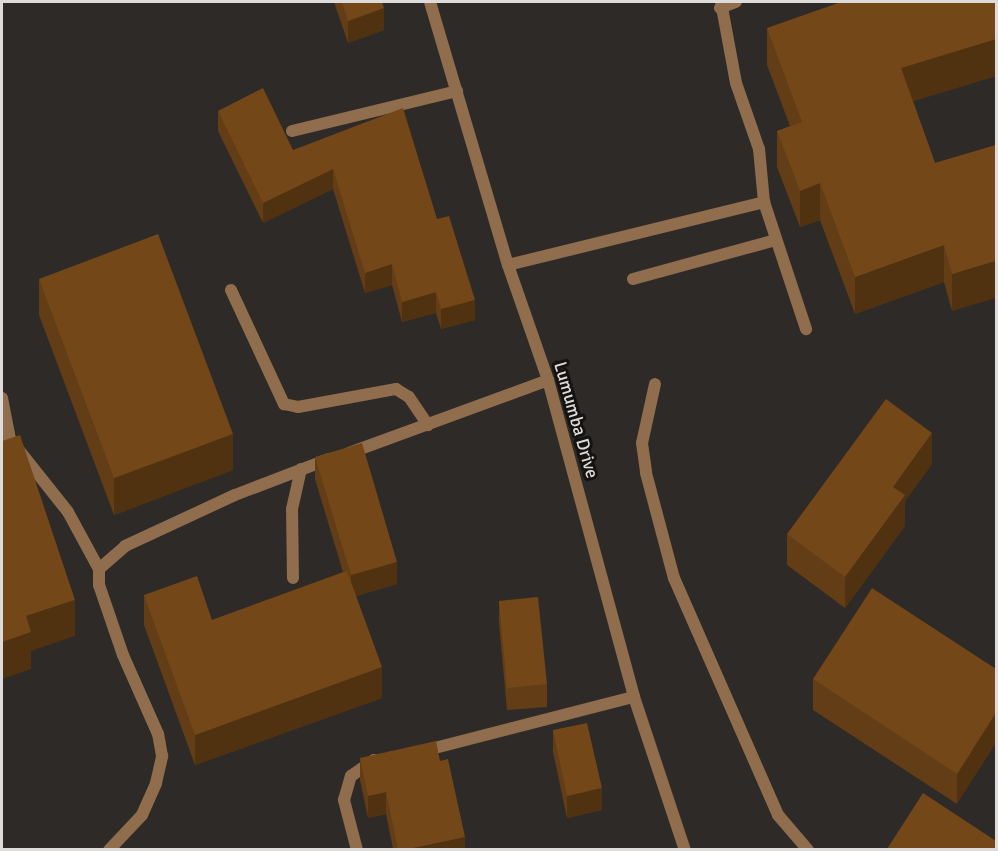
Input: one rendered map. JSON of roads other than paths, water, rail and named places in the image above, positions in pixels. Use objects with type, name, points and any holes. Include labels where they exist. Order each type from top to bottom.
[{"type":"street","name":"Lumumba Drive","points":[[430,2],[507,265],[548,380],[634,697],[685,849]]},
{"type":"street","points":[[736,2],[721,5],[736,83],[759,149],[764,202],[806,328]]},
{"type":"street","points":[[292,131],[457,91]]},
{"type":"street","points":[[507,265],[764,202]]},
{"type":"street","points":[[633,279],[777,240]]},
{"type":"street","points":[[231,290],[285,404],[298,407],[396,389],[409,397],[428,425]]},
{"type":"street","points":[[99,569],[125,546],[301,469],[548,380]]},
{"type":"street","points":[[655,384],[642,443],[645,473],[674,578],[778,815],[808,849]]},
{"type":"street","points":[[2,398],[6,438],[68,512],[99,569],[99,585],[123,655],[159,734],[162,756],[156,783],[142,815],[109,849]]},
{"type":"street","points":[[293,578],[291,509],[301,469]]},
{"type":"street","points":[[412,753],[634,697]]},
{"type":"street","points":[[357,849],[344,800],[351,776],[362,765],[391,756]]}]
